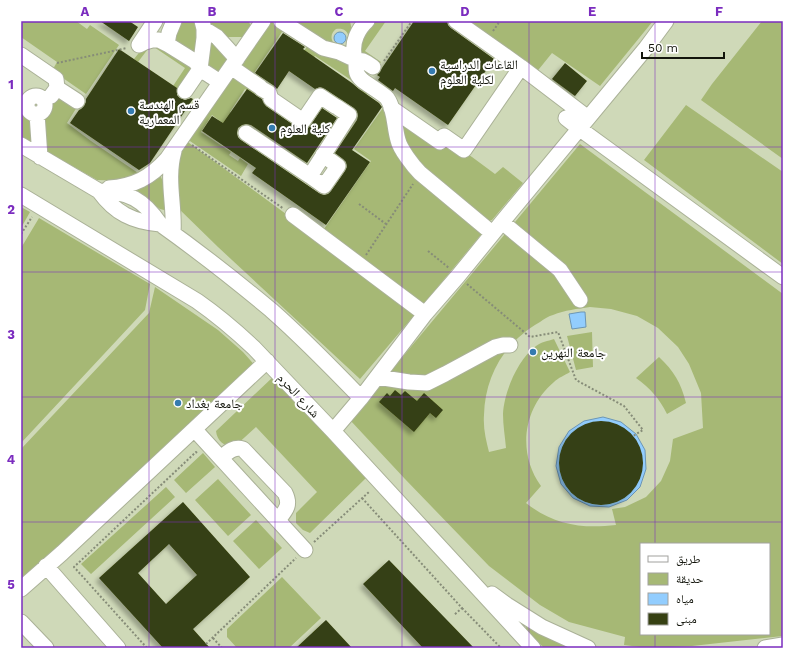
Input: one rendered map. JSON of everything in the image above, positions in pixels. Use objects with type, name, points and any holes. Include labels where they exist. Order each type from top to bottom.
[{"type":"street","points":[[139,45],[155,21]]},
{"type":"street","points":[[167,44],[169,33],[174,21]]},
{"type":"street","points":[[281,21],[323,48],[339,52],[356,60],[377,66]]},
{"type":"street","points":[[367,21],[360,29],[354,28],[354,54],[358,76],[361,80],[387,98],[395,123],[398,142],[412,164],[420,173],[560,270],[580,300]]},
{"type":"street","points":[[456,21],[521,67],[584,123],[783,277]]},
{"type":"street","points":[[333,431],[361,398],[425,314],[646,48],[666,21]]},
{"type":"street","points":[[96,189],[121,187],[134,183],[147,177],[158,169],[167,159],[234,63],[259,22]]},
{"type":"street","points":[[203,25],[217,37],[234,63],[261,88],[269,93],[271,99],[303,121],[320,96],[349,115],[310,176],[246,133]]},
{"type":"street","points":[[185,91],[200,70],[204,38],[203,25]]},
{"type":"street","points":[[139,45],[152,40],[159,40],[196,62],[200,70],[220,82]]},
{"type":"street","points":[[21,55],[56,79],[57,88],[41,110],[40,157]]},
{"type":"street","points":[[391,108],[440,142],[444,136],[464,150],[521,67]]},
{"type":"street","points":[[57,88],[77,101]]},
{"type":"street","points":[[566,118],[584,123]]},
{"type":"street","points":[[173,233],[174,224],[170,177],[171,162],[178,143]]},
{"type":"street","points":[[21,146],[96,189],[113,206],[130,218],[160,224],[173,233],[223,271],[271,311],[317,353],[361,398]]},
{"type":"street","name":"شارع الحرم","points":[[21,195],[197,300],[236,331],[267,361],[333,431],[533,648]]},
{"type":"street","points":[[293,215],[425,314]]},
{"type":"street","points":[[377,377],[427,383],[495,347],[510,345]]},
{"type":"street","points":[[21,588],[67,548],[267,361]]},
{"type":"street","points":[[194,430],[305,550]]},
{"type":"street","points":[[221,458],[233,449],[238,447],[243,449],[285,493],[288,498],[288,504],[286,510],[278,520]]},
{"type":"street","points":[[46,566],[118,648]]},
{"type":"street","points":[[460,569],[507,605],[542,627],[588,648]]},
{"type":"street","points":[[21,622],[46,648]]},
{"type":"street","points":[[766,648],[783,645]]},
{"type":"path","points":[[377,66],[412,21]]},
{"type":"path","points":[[55,64],[139,45]]},
{"type":"path","points":[[178,143],[293,215]]},
{"type":"path","points":[[359,265],[420,173]]},
{"type":"path","points":[[359,204],[386,224]]},
{"type":"path","points":[[21,234],[39,206]]},
{"type":"path","points":[[428,250],[441,261]]},
{"type":"path","points":[[458,276],[530,337],[558,332],[576,380],[624,406],[643,430],[633,436]]},
{"type":"path","points":[[147,648],[74,567],[196,452],[201,458]]},
{"type":"path","points":[[362,498],[462,608],[501,648]]},
{"type":"path","points":[[454,615],[462,608]]},
{"type":"path","points":[[206,644],[227,625]]},
{"type":"path","points":[[213,638],[222,648]]},
{"type":"shaded area","name":"جامعة النهرين","points":[[21,21],[783,21],[783,648],[21,648]]},
{"type":"green space","points":[[21,21],[76,21],[87,29],[90,25],[119,45],[86,94],[60,76],[53,69],[57,62],[21,37]]},
{"type":"green space","points":[[179,21],[199,21],[196,55],[174,44]]},
{"type":"green space","points":[[207,21],[248,21],[251,27],[243,37],[224,37]]},
{"type":"green space","points":[[266,21],[277,21],[348,62],[369,90],[365,97],[359,94],[363,88],[315,56],[311,61],[302,54],[308,45],[284,29],[250,79],[256,92],[254,95],[245,89],[230,112],[237,118],[228,127],[212,115],[201,132],[231,152],[229,155],[238,161],[240,158],[248,164],[241,176],[187,139]]},
{"type":"green space","points":[[285,21],[350,21],[353,36],[349,37],[344,30],[336,29],[332,36],[334,44],[332,48]]},
{"type":"green space","points":[[375,21],[386,21],[365,51],[381,62],[378,66],[361,53],[362,41],[371,24]]},
{"type":"green space","points":[[451,21],[653,21],[600,86],[552,53],[535,74]]},
{"type":"green space","points":[[762,21],[783,21],[783,159],[701,100]]},
{"type":"green space","points":[[209,39],[231,57],[220,74],[207,67]]},
{"type":"green space","points":[[149,42],[194,65],[178,89],[173,86],[185,68],[151,45],[138,62],[134,59]]},
{"type":"green space","points":[[57,94],[77,107],[67,123],[141,175],[130,181],[97,180],[46,151],[40,119]]},
{"type":"green space","points":[[21,100],[30,113],[36,145],[21,138]]},
{"type":"green space","points":[[385,105],[405,161],[484,231],[422,306],[322,232],[371,161],[354,149]]},
{"type":"green space","points":[[686,105],[783,172],[783,264],[644,160]]},
{"type":"green space","points":[[398,122],[446,140],[495,174],[503,167],[523,183],[492,220],[484,220],[414,163]]},
{"type":"green space","points":[[185,140],[417,312],[360,379],[176,206],[175,164]]},
{"type":"green space","points":[[580,144],[783,294],[783,636],[692,646],[648,648],[624,645],[625,637],[569,622],[540,605],[489,566],[350,420]],"holes":[[[590,307],[611,309],[637,316],[658,328],[678,347],[689,364],[701,393],[703,428],[673,439],[670,461],[661,481],[646,497],[625,507],[612,509],[616,525],[580,526],[558,521],[526,503],[541,486],[533,473],[526,445],[530,418],[544,393],[556,381],[570,372],[554,339],[536,346],[529,352],[518,367],[509,386],[503,414],[506,448],[489,452],[484,429],[485,400],[488,386],[499,361],[517,339],[528,330],[548,317],[558,313]]]},
{"type":"green space","points":[[161,177],[167,206],[164,210],[160,209],[139,194],[137,190],[156,178]]},
{"type":"green space","points":[[21,207],[30,212],[21,228]]},
{"type":"green space","points":[[39,218],[150,284],[145,310],[21,443],[21,248]]},
{"type":"green space","points":[[155,287],[218,330],[243,352],[258,369],[26,578],[21,576],[21,449],[149,313]]},
{"type":"green space","points":[[592,332],[593,367],[576,370],[567,336]]},
{"type":"green space","points":[[659,357],[669,367],[676,378],[682,389],[686,403],[667,414],[654,394],[636,378]]},
{"type":"green space","points":[[273,377],[367,477],[310,533],[303,530],[296,523],[296,513],[317,492],[256,427],[234,447],[219,440],[216,431]]},
{"type":"green space","points":[[203,453],[215,467],[186,493],[174,480]]},
{"type":"green space","points":[[218,479],[251,515],[228,536],[195,500]]},
{"type":"green space","points":[[166,487],[175,497],[91,574],[81,564]]},
{"type":"green space","points":[[256,520],[282,548],[259,569],[233,541]]},
{"type":"green space","points":[[282,577],[321,618],[289,648],[237,648],[227,637],[227,629]]},
{"type":"green space","points":[[528,625],[575,648],[544,648],[525,629]]},
{"type":"water","points":[[338,32],[342,32],[346,38],[342,44],[338,44],[334,40],[334,36]]},
{"type":"water","points":[[585,312],[586,327],[572,329],[569,314]]},
{"type":"water","points":[[603,417],[621,422],[636,434],[645,450],[646,469],[640,487],[627,500],[609,507],[590,506],[573,498],[561,484],[556,466],[559,447],[569,431],[584,421]],"holes":[[[602,431],[616,435],[625,441],[631,453],[632,470],[627,481],[619,489],[599,494],[588,491],[581,487],[576,481],[571,472],[570,459],[579,440],[590,433]]]},
{"type":"building","points":[[100,21],[129,21],[138,27],[129,41]]},
{"type":"building","name":"القاعات الدراسية لكلية العلوم","points":[[414,21],[447,21],[451,28],[494,59],[448,125],[395,88],[393,91],[378,80],[380,77],[377,75]]},
{"type":"building","name":"كلية العلوم","points":[[283,33],[305,47],[303,49],[352,83],[379,103],[382,107],[352,150],[370,162],[326,225],[252,173],[256,168],[202,131],[212,116],[223,123],[247,89],[262,99],[266,106],[302,130],[307,129],[310,126],[322,108],[337,118],[307,163],[251,125],[242,125],[238,128],[237,133],[241,140],[319,193],[324,195],[331,191],[347,167],[346,162],[335,153],[357,120],[357,111],[325,89],[320,87],[315,89],[289,71],[277,89],[255,73]]},
{"type":"building","name":"قسم الهندسة المعمارية","points":[[119,49],[177,88],[177,95],[180,98],[185,100],[191,98],[193,99],[150,163],[139,170],[70,123],[79,110],[84,106],[86,99]]},
{"type":"building","points":[[565,63],[587,81],[575,96],[552,79]]},
{"type":"building","points":[[395,390],[401,395],[405,391],[417,401],[424,393],[443,410],[436,418],[430,413],[414,432],[379,402],[387,393],[390,396]]},
{"type":"building","points":[[601,421],[617,424],[624,428],[636,440],[640,447],[643,463],[640,479],[636,486],[624,498],[617,502],[601,505],[585,502],[578,498],[566,486],[562,479],[559,463],[562,447],[566,440],[578,428],[585,424]]},
{"type":"building","points":[[183,502],[250,577],[193,629],[210,648],[163,648],[99,578]],"holes":[[[169,544],[197,575],[166,604],[138,573]]]},
{"type":"building","points":[[389,560],[474,648],[423,648],[363,584]]},
{"type":"building","points":[[326,620],[352,648],[296,648]]},
{"type":"place","name":"القاعات الدراسية لكلية العلوم","points":[[432,71]]},
{"type":"place","name":"قسم الهندسة المعمارية","points":[[131,111]]},
{"type":"place","name":"كلية العلوم","points":[[272,128]]},
{"type":"place","name":"جامعة النهرين","points":[[533,352]]},
{"type":"place","name":"جامعة بغداد","points":[[178,403]]}]
